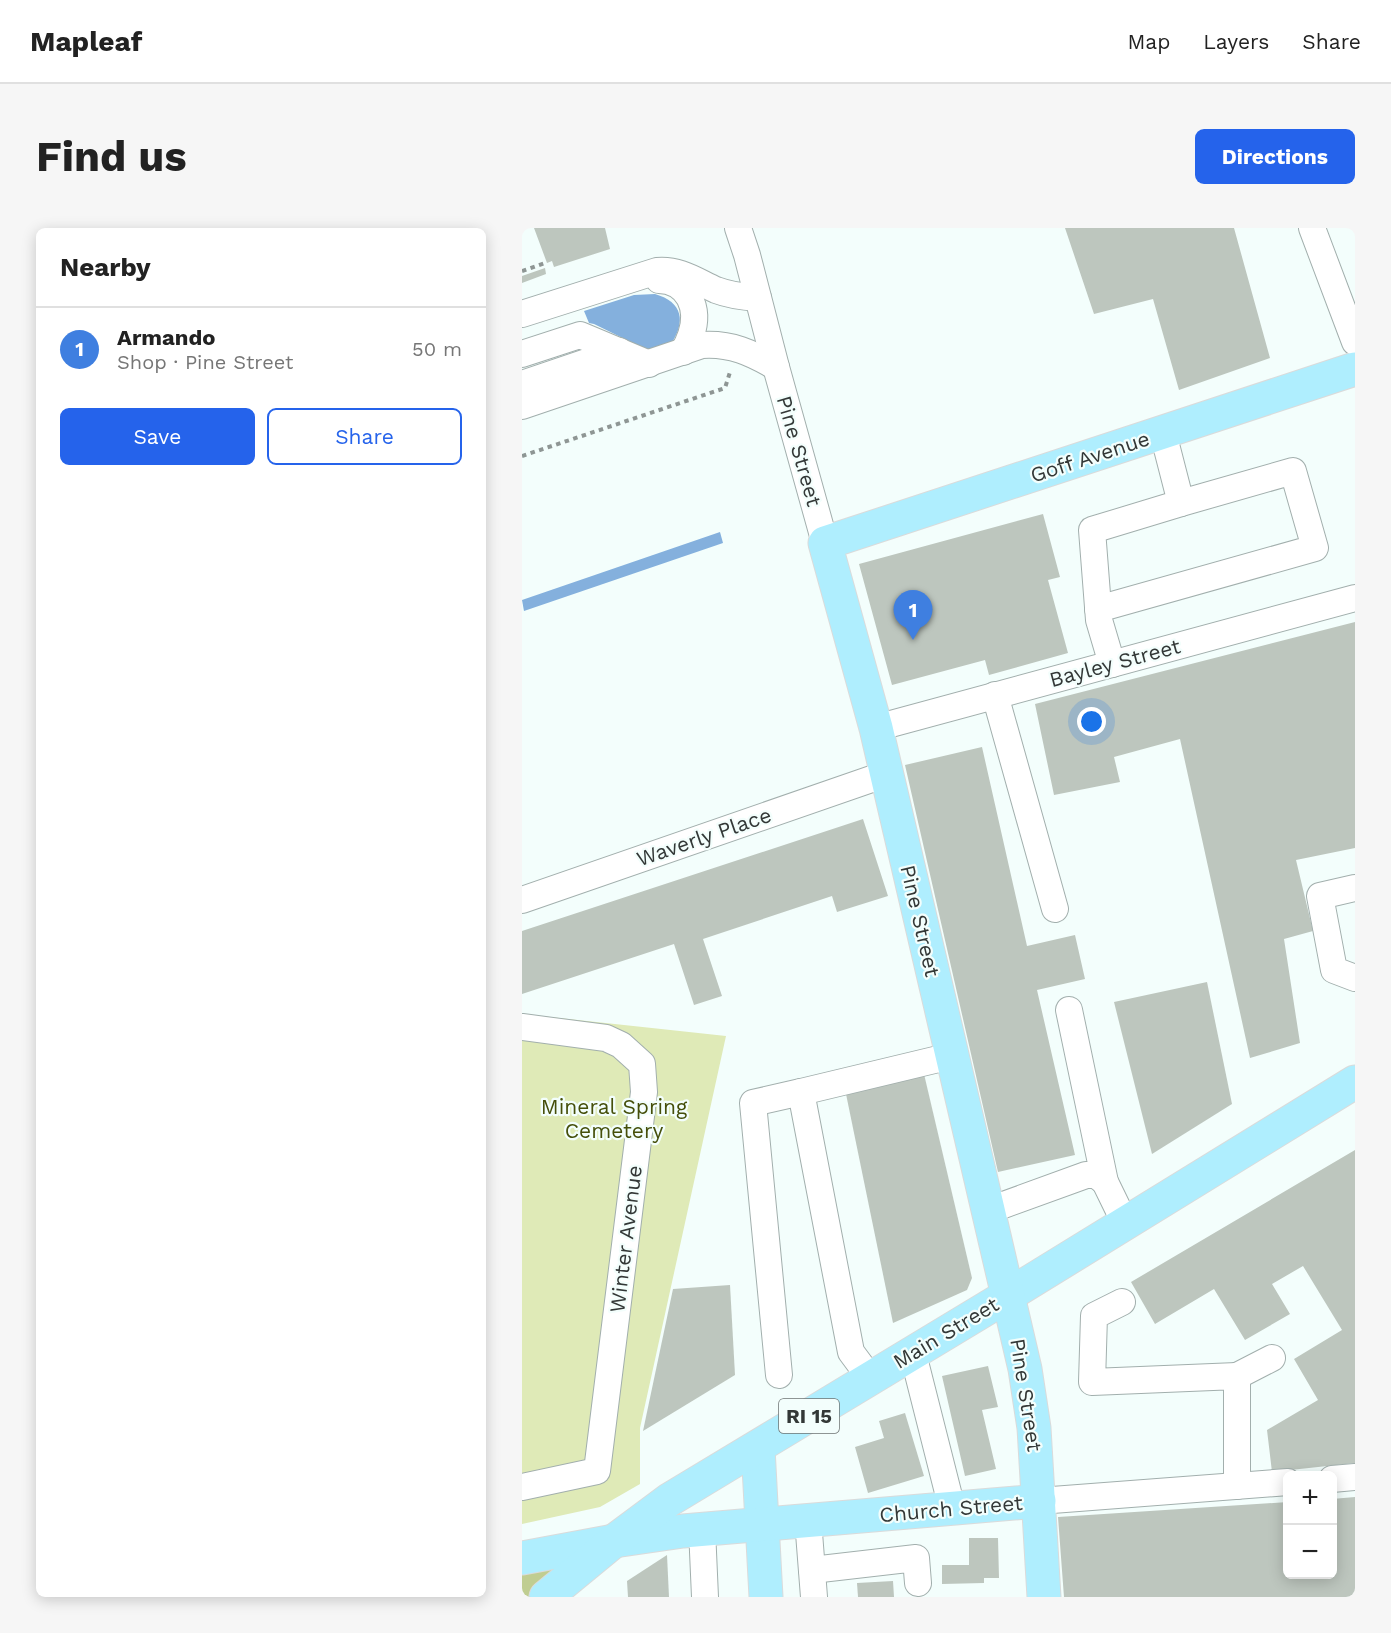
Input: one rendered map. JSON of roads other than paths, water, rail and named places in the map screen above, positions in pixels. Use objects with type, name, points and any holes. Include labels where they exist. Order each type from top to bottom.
[{"type":"main road","name":"Goff Avenue","points":[[825,543],[1355,369]]},
{"type":"main road","name":"Pine Street","points":[[825,543],[876,728],[1030,1398],[1044,1597]]},
{"type":"main road","name":"Main Street","points":[[546,1597],[614,1541],[669,1500],[913,1354],[1355,1082]]},
{"type":"main road","points":[[758,1448],[766,1597]]},
{"type":"main road","name":"Church Street","points":[[614,1541],[702,1529],[1039,1501]]},
{"type":"main road","name":"RI 15","points":[[522,1558],[614,1541]]},
{"type":"street","name":"Pine Street","points":[[723,228],[747,255]]},
{"type":"street","name":"Pine Street","points":[[738,228],[825,543]]},
{"type":"street","points":[[1312,228],[1355,342]]},
{"type":"street","points":[[522,314],[657,271],[668,270],[690,276],[717,291],[758,298]]},
{"type":"street","points":[[625,281],[668,280],[679,284],[692,300],[695,319],[691,336],[683,352]]},
{"type":"street","points":[[522,354],[580,335],[649,364]]},
{"type":"street","points":[[522,406],[702,345],[726,345],[745,351],[776,368]]},
{"type":"street","points":[[522,369],[609,347]]},
{"type":"street","points":[[522,384],[609,347]]},
{"type":"street","points":[[1163,433],[1181,503]]},
{"type":"street","points":[[1098,609],[1315,548],[1293,471],[1092,530],[1098,609],[1099,620],[1112,664]]},
{"type":"street","name":"Bayley Street","points":[[876,728],[1355,598]]},
{"type":"street","points":[[995,695],[1055,909]]},
{"type":"street","name":"Waverly Place","points":[[522,900],[886,774]]},
{"type":"street","points":[[1355,888],[1320,896],[1335,970],[1355,978]]},
{"type":"street","points":[[1069,1010],[1105,1182],[1125,1223]]},
{"type":"street","name":"Winter Avenue","points":[[522,1027],[606,1038],[621,1045],[642,1064],[644,1092],[597,1471],[522,1487]]},
{"type":"street","points":[[779,1375],[753,1103],[951,1056]]},
{"type":"street","points":[[801,1092],[851,1352],[871,1379]]},
{"type":"street","points":[[987,1211],[1086,1175],[1096,1175],[1105,1182]]},
{"type":"street","points":[[1122,1302],[1094,1316],[1092,1382],[1238,1376],[1272,1358]]},
{"type":"street","points":[[913,1354],[952,1508]]},
{"type":"street","points":[[1237,1486],[1238,1376]]},
{"type":"street","points":[[1337,1479],[1355,1477]]},
{"type":"street","name":"Church Street","points":[[1039,1501],[1283,1482]]},
{"type":"street","points":[[808,1520],[814,1597]]},
{"type":"street","points":[[702,1529],[705,1597]]},
{"type":"street","points":[[812,1570],[916,1558],[918,1583]]},
{"type":"water","points":[[655,294],[671,302],[679,314],[680,321],[671,344],[652,350],[589,323],[584,311],[634,295]]},
{"type":"water","points":[[720,532],[723,543],[524,611],[522,600]]},
{"type":"place","name":"Armando","points":[[913,640]]},
{"type":"park label","name":"Mineral Spring Cemetery","points":[[614,1119]]}]
